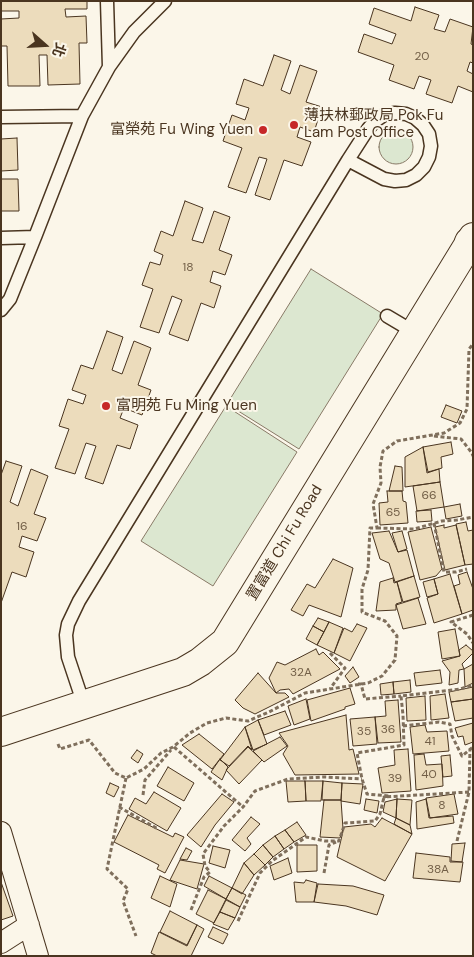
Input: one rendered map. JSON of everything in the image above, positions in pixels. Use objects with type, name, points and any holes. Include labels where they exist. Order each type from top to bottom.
[{"type":"street","name":"置富道 Chi Fu Road","points":[[1,732],[183,672],[200,662],[225,642],[472,240]]},
{"type":"street","points":[[1,832],[38,956]]},
{"type":"street","points":[[1,943],[29,926]]},
{"type":"lane","points":[[107,1],[109,67]]},
{"type":"lane","points":[[1,310],[10,299],[82,116],[109,67],[134,32],[165,1]]},
{"type":"lane","points":[[84,705],[68,657],[66,645],[66,635],[72,613],[348,160],[368,129],[384,115],[395,113],[406,114],[415,118],[429,134],[431,146],[424,168],[416,176],[406,180],[384,179],[348,160]]},
{"type":"lane","points":[[1,116],[82,116]]},
{"type":"lane","points":[[1,238],[35,237]]},
{"type":"lane","points":[[386,316],[414,332]]},
{"type":"path","points":[[377,528],[373,504],[380,482],[383,451],[396,441],[444,433],[460,423],[467,409],[473,344]]},
{"type":"path","points":[[428,436],[461,439],[473,456]]},
{"type":"path","points":[[143,795],[144,780],[174,747],[190,733],[207,723],[226,718],[248,721],[304,693],[368,683],[382,676],[394,660],[397,636],[385,621],[362,612],[362,589],[368,570],[370,528],[414,529],[434,523],[473,517]]},
{"type":"path","points":[[434,523],[444,572],[456,572],[467,569]]},
{"type":"path","points":[[473,615],[451,622],[466,634],[473,643]]},
{"type":"path","points":[[330,653],[345,668],[330,689]]},
{"type":"path","points":[[330,689],[361,684],[365,699],[401,696],[435,690],[460,689],[473,685]]},
{"type":"path","points":[[384,797],[389,796],[368,794],[362,779],[357,752],[404,745],[401,696]]},
{"type":"path","points":[[403,726],[439,722],[450,724],[452,736],[462,756],[471,748]]},
{"type":"path","points":[[57,740],[60,749],[89,740],[115,773],[126,778]]},
{"type":"path","points":[[136,936],[123,901],[128,889],[108,869],[118,807],[126,778],[144,769],[160,753],[174,747]]},
{"type":"path","points":[[174,747],[244,807]]},
{"type":"path","points":[[457,842],[469,792],[471,748]]},
{"type":"path","points":[[192,910],[204,876],[210,872],[205,866],[203,854],[224,826],[244,807],[256,791],[288,779],[324,777],[362,779]]},
{"type":"path","points":[[384,797],[469,792]]},
{"type":"path","points":[[324,873],[329,845],[339,841],[345,823],[375,821],[380,814],[384,797]]},
{"type":"path","points":[[118,807],[158,829]]},
{"type":"path","points":[[238,922],[260,873],[272,861],[306,837],[325,841],[339,841]]},
{"type":"green space","points":[[396,130],[403,131],[408,135],[412,140],[412,154],[408,159],[403,163],[396,164],[389,163],[384,159],[380,154],[379,147],[380,140],[384,135],[389,131]]},
{"type":"green space","points":[[311,269],[383,314],[299,449],[227,404]]},
{"type":"green space","points":[[226,406],[297,452],[213,586],[141,541]]},
{"type":"building","points":[[1,1],[87,1],[87,9],[65,9],[66,17],[86,16],[87,43],[79,43],[80,84],[48,85],[47,55],[39,55],[40,86],[8,86],[7,46],[1,46],[1,19],[19,18],[19,11],[1,11]]},
{"type":"building","points":[[415,7],[439,15],[434,29],[445,32],[450,19],[473,27],[471,44],[473,45],[473,63],[470,62],[467,71],[473,74],[473,92],[458,86],[452,103],[426,94],[431,80],[419,76],[414,89],[389,80],[394,65],[358,52],[364,34],[392,44],[396,34],[369,24],[374,8],[411,21]]},
{"type":"building","name":"富榮苑 Fu Wing Yuen","points":[[274,55],[291,61],[281,90],[290,94],[300,65],[317,71],[306,102],[322,107],[314,132],[300,127],[297,137],[311,142],[302,166],[284,160],[270,200],[255,195],[267,159],[259,157],[246,193],[228,187],[242,148],[223,141],[232,115],[245,120],[249,108],[236,104],[244,79],[263,86]]},
{"type":"building","points":[[17,138],[18,170],[1,171],[1,139]]},
{"type":"building","points":[[1,179],[18,179],[19,211],[1,211]]},
{"type":"building","points":[[185,201],[203,208],[192,240],[203,243],[214,211],[230,217],[219,250],[232,255],[225,275],[213,271],[210,282],[221,286],[214,308],[201,303],[188,341],[169,334],[182,300],[172,296],[159,333],[140,327],[153,289],[142,285],[150,262],[160,265],[163,255],[154,251],[161,231],[173,236]]},
{"type":"building","name":"富明苑 Fu Ming Yuen","points":[[107,331],[123,337],[112,370],[122,374],[134,341],[151,348],[138,385],[151,390],[142,415],[124,408],[120,418],[138,425],[130,449],[117,445],[103,484],[85,478],[96,446],[86,443],[75,474],[55,468],[69,429],[59,426],[68,399],[83,404],[86,395],[72,390],[81,365],[93,369]]},
{"type":"building","points":[[446,405],[462,411],[457,423],[441,417]]},
{"type":"building","points":[[451,442],[453,454],[441,457],[442,468],[428,472],[423,447]]},
{"type":"building","points":[[423,447],[427,473],[439,469],[440,482],[405,487],[405,457]]},
{"type":"building","points":[[6,461],[22,466],[10,502],[18,506],[31,469],[48,476],[34,514],[46,518],[37,541],[22,536],[19,547],[34,552],[26,577],[12,572],[1,603],[1,475]]},
{"type":"building","points":[[395,466],[402,467],[403,491],[389,491]]},
{"type":"building","points":[[440,482],[444,507],[417,511],[413,486]]},
{"type":"building","points":[[387,491],[402,491],[403,501],[406,502],[408,523],[380,525],[379,503],[388,502]]},
{"type":"building","points":[[460,504],[462,516],[446,519],[444,507]]},
{"type":"building","points":[[431,510],[432,521],[417,522],[416,511]]},
{"type":"building","points":[[466,522],[468,531],[473,530],[473,564],[465,565],[456,524]]},
{"type":"building","points":[[444,525],[444,528],[456,525],[465,565],[445,570],[435,527]]},
{"type":"building","points":[[431,527],[442,569],[436,576],[420,580],[408,532]]},
{"type":"building","points":[[389,531],[398,552],[407,550],[414,576],[395,582],[389,563],[380,559],[372,533]]},
{"type":"building","points":[[402,531],[407,549],[398,552],[392,533]]},
{"type":"building","points":[[333,559],[353,568],[341,617],[309,605],[303,616],[291,610],[307,584],[315,588]]},
{"type":"building","points":[[467,572],[473,589],[473,610],[462,614],[454,586],[460,584],[458,575]]},
{"type":"building","points":[[450,574],[462,614],[434,623],[427,598],[438,594],[434,579]]},
{"type":"building","points":[[414,576],[420,597],[403,602],[397,582]]},
{"type":"building","points":[[393,578],[394,583],[397,582],[402,602],[396,604],[396,610],[376,611],[380,582]]},
{"type":"building","points":[[434,579],[438,594],[427,597],[423,582]]},
{"type":"building","points":[[418,598],[426,624],[403,629],[396,605]]},
{"type":"building","points":[[318,618],[329,622],[324,632],[313,626]]},
{"type":"building","points":[[329,622],[343,628],[334,653],[317,645]]},
{"type":"building","points":[[357,624],[367,628],[350,661],[334,653],[344,628],[352,632]]},
{"type":"building","points":[[313,626],[324,632],[317,645],[306,639]]},
{"type":"building","points":[[455,629],[460,656],[442,659],[438,632]]},
{"type":"building","points":[[466,645],[473,653],[462,664],[464,669],[459,670],[458,683],[449,685],[450,672],[442,661],[460,656],[459,650]]},
{"type":"building","points":[[316,649],[319,655],[323,652],[340,669],[293,694],[289,689],[280,690],[276,693],[269,678],[277,662],[285,665]]},
{"type":"building","points":[[473,664],[473,683],[465,687],[464,669]]},
{"type":"building","points":[[353,667],[359,677],[350,683],[345,676]]},
{"type":"building","points":[[440,670],[442,683],[416,686],[414,673]]},
{"type":"building","points":[[258,673],[276,693],[285,693],[289,697],[255,714],[243,708],[235,700]]},
{"type":"building","points":[[410,680],[411,692],[394,694],[393,682]]},
{"type":"building","points":[[393,682],[394,694],[381,695],[380,684]]},
{"type":"building","points":[[473,687],[473,699],[451,702],[449,692]]},
{"type":"building","points":[[350,688],[355,704],[311,721],[307,700]]},
{"type":"building","points":[[445,694],[449,718],[431,720],[430,696]]},
{"type":"building","points":[[425,696],[426,720],[407,721],[406,698]]},
{"type":"building","points":[[306,699],[310,719],[294,725],[288,706]]},
{"type":"building","points":[[473,699],[473,718],[455,721],[451,702]]},
{"type":"building","points":[[398,700],[401,742],[378,743],[375,717],[386,716],[385,701]]},
{"type":"building","points":[[285,711],[291,725],[264,735],[258,720]]},
{"type":"building","points":[[346,715],[349,750],[353,749],[359,774],[295,775],[283,754],[288,746],[279,733]]},
{"type":"building","points":[[375,717],[377,744],[353,746],[350,719]]},
{"type":"building","points":[[258,720],[267,744],[253,750],[245,727]]},
{"type":"building","points":[[473,723],[473,742],[465,745],[463,736],[458,737],[455,728]]},
{"type":"building","points":[[425,725],[427,732],[447,731],[449,751],[413,754],[410,727]]},
{"type":"building","points":[[245,727],[252,750],[248,746],[229,766],[220,760]]},
{"type":"building","points":[[199,734],[224,754],[212,769],[182,745]]},
{"type":"building","points":[[280,737],[287,746],[264,762],[253,751]]},
{"type":"building","points":[[248,747],[262,760],[239,784],[226,770]]},
{"type":"building","points":[[408,749],[411,791],[382,793],[378,768],[395,765],[394,750]]},
{"type":"building","points":[[137,750],[143,754],[138,763],[131,758]]},
{"type":"building","points":[[424,754],[426,765],[442,764],[443,786],[416,790],[414,755]]},
{"type":"building","points":[[450,755],[452,776],[443,777],[441,756]]},
{"type":"building","points":[[220,759],[228,767],[222,780],[211,772]]},
{"type":"building","points":[[168,767],[194,783],[184,801],[157,786]]},
{"type":"building","points":[[286,781],[305,781],[306,801],[288,802]]},
{"type":"building","points":[[305,781],[323,781],[321,801],[306,801]]},
{"type":"building","points":[[323,781],[342,783],[341,800],[322,800]]},
{"type":"building","points":[[110,783],[119,787],[114,797],[106,793]]},
{"type":"building","points":[[342,783],[363,784],[360,804],[341,801]]},
{"type":"building","points":[[154,792],[181,808],[167,831],[129,809],[135,798],[146,804]]},
{"type":"building","points":[[222,794],[234,802],[215,825],[201,847],[187,835]]},
{"type":"building","points":[[454,794],[458,814],[430,818],[426,798]]},
{"type":"building","points":[[366,799],[379,801],[377,813],[364,810]]},
{"type":"building","points":[[397,799],[412,800],[410,825],[396,818]]},
{"type":"building","points":[[397,799],[396,818],[383,812],[385,802]]},
{"type":"building","points":[[426,799],[429,818],[453,816],[454,823],[417,829],[416,802]]},
{"type":"building","points":[[324,800],[341,800],[343,829],[340,838],[320,837]]},
{"type":"building","points":[[128,815],[173,837],[175,833],[184,837],[165,873],[157,869],[159,865],[114,842]]},
{"type":"building","points":[[251,817],[260,824],[247,838],[251,844],[245,851],[232,840]]},
{"type":"building","points":[[382,818],[412,834],[385,881],[337,857],[344,827],[371,824],[375,827]]},
{"type":"building","points":[[396,818],[410,825],[412,834],[394,824]]},
{"type":"building","points":[[297,822],[306,835],[294,842],[285,830]]},
{"type":"building","points":[[285,830],[294,842],[284,849],[275,836]]},
{"type":"building","points":[[275,836],[284,849],[273,857],[263,845]]},
{"type":"building","points":[[465,843],[462,862],[451,861],[452,844]]},
{"type":"building","points":[[263,845],[273,857],[265,865],[254,854]]},
{"type":"building","points":[[297,845],[317,845],[317,871],[297,872]]},
{"type":"building","points":[[213,846],[230,850],[225,868],[209,863]]},
{"type":"building","points":[[186,848],[192,851],[187,860],[180,859]]},
{"type":"building","points":[[416,853],[450,857],[450,862],[463,862],[460,882],[413,878]]},
{"type":"building","points":[[254,854],[265,865],[254,875],[244,863]]},
{"type":"building","points":[[288,858],[292,873],[274,880],[270,866]]},
{"type":"building","points":[[180,860],[204,864],[197,889],[170,880]]},
{"type":"building","points":[[244,863],[254,875],[242,894],[232,888]]},
{"type":"building","points":[[160,876],[177,884],[170,907],[151,898]]},
{"type":"building","points":[[209,876],[232,888],[226,899],[204,886]]},
{"type":"building","points":[[306,880],[317,883],[314,902],[296,902],[294,882],[304,883]]},
{"type":"building","points":[[1,882],[13,916],[1,920]]},
{"type":"building","points":[[318,884],[353,886],[384,895],[377,915],[346,906],[314,902]]},
{"type":"building","points":[[232,888],[246,895],[240,907],[226,899]]},
{"type":"building","points":[[208,890],[226,899],[214,923],[196,914]]},
{"type":"building","points":[[226,900],[240,907],[235,918],[220,912]]},
{"type":"building","points":[[170,911],[197,925],[187,945],[160,932]]},
{"type":"building","points":[[220,912],[235,918],[228,930],[213,924]]},
{"type":"building","points":[[197,925],[204,929],[191,956],[157,956],[151,953],[159,932],[187,946]]},
{"type":"building","points":[[213,927],[228,934],[223,944],[208,937]]},
{"type":"place","name":"薄扶林郵政局 Pok Fu Lam Post Office","points":[[294,125]]},
{"type":"place","name":"富榮苑 Fu Wing Yuen","points":[[263,130]]},
{"type":"place","name":"富明苑 Fu Ming Yuen","points":[[106,406]]}]
